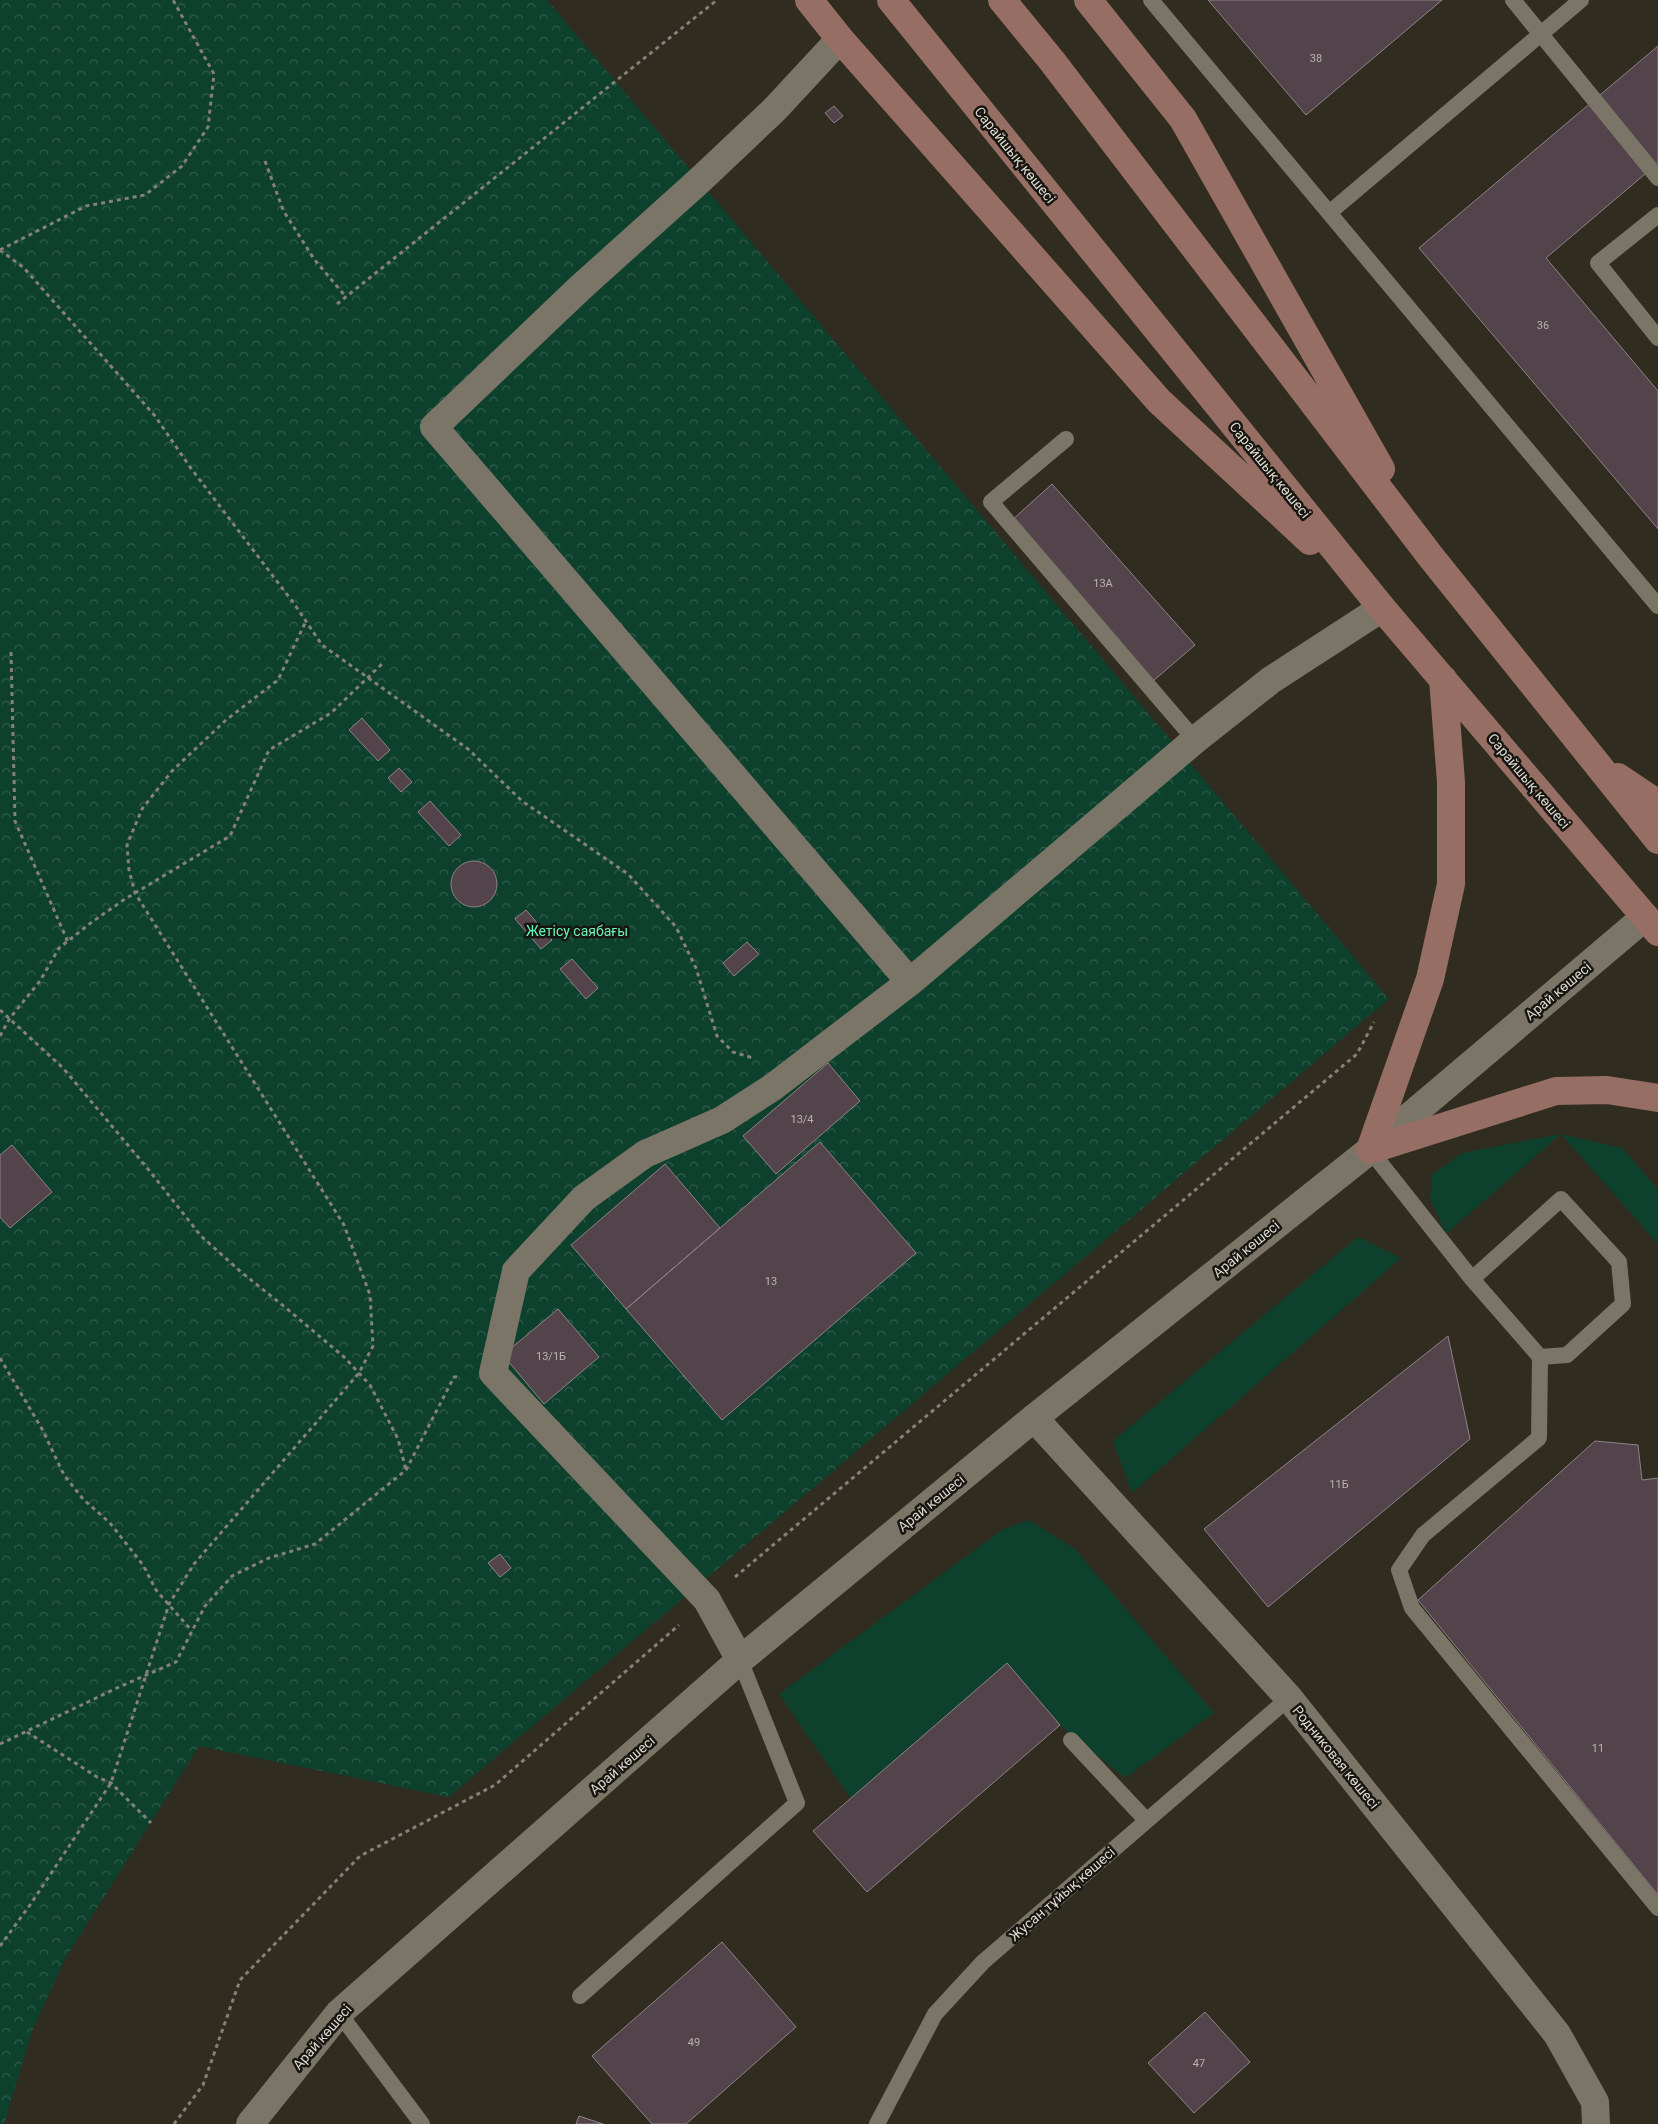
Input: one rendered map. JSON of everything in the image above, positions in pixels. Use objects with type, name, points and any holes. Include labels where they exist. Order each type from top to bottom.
[{"type":"main road","points":[[809,0],[840,39],[1159,401],[1382,608]]},
{"type":"main road","name":"Сарайшық көшесі","points":[[891,0],[1382,608],[1654,918]]},
{"type":"main road","points":[[1002,0],[1052,61],[1431,557],[1658,840]]},
{"type":"main road","points":[[1088,0],[1183,119],[1431,557]]},
{"type":"main road","points":[[1370,1150],[1430,979],[1451,884],[1451,782],[1443,679]]},
{"type":"main road","points":[[1591,756],[1658,804]]},
{"type":"main road","points":[[1370,1150],[1556,1091],[1607,1090],[1658,1098]]},
{"type":"street","points":[[840,39],[768,115],[700,180],[581,287],[434,427],[910,982]]},
{"type":"street","points":[[740,1660],[707,1600],[493,1373],[516,1271],[584,1198],[646,1154],[722,1120],[773,1087],[910,982],[1195,740],[1271,680],[1382,608]]},
{"type":"street","name":"Арай көшесі","points":[[250,2124],[339,2013],[740,1660],[1034,1418],[1370,1150],[1654,918]]},
{"type":"street","name":"Родниковая көшесі","points":[[1034,1418],[1289,1698],[1557,2034],[1595,2102],[1596,2124]]},
{"type":"lane","points":[[1151,0],[1658,606]]},
{"type":"lane","points":[[1512,0],[1658,178]]},
{"type":"lane","points":[[1329,213],[1581,0]]},
{"type":"lane","points":[[1658,215],[1598,262],[1658,338]]},
{"type":"lane","points":[[1066,439],[991,502],[1195,740]]},
{"type":"lane","points":[[1370,1150],[1472,1278],[1540,1356],[1539,1438],[1424,1535],[1399,1570],[1412,1608],[1658,1908]]},
{"type":"lane","points":[[1472,1278],[1561,1199],[1619,1262],[1623,1304],[1567,1355],[1540,1356]]},
{"type":"lane","points":[[580,1996],[797,1803],[740,1660]]},
{"type":"lane","name":"Жусан тұйық көшесі","points":[[877,2124],[935,2014],[983,1962],[1289,1698]]},
{"type":"lane","points":[[1071,1740],[1146,1820]]},
{"type":"lane","points":[[339,2013],[422,2124]]},
{"type":"path","points":[[173,0],[214,74],[208,127],[182,166],[145,195],[86,206],[0,250],[24,268],[155,416],[190,467],[322,645],[468,749],[522,801],[628,874],[676,927],[696,968],[717,1036],[732,1052],[794,1070]]},
{"type":"path","points":[[337,304],[718,0]]},
{"type":"path","points":[[265,161],[283,210],[314,259],[346,297]]},
{"type":"path","points":[[0,1946],[30,1905],[111,1783],[168,1604],[194,1564],[359,1373],[373,1346],[370,1295],[344,1225],[136,893],[128,870],[127,845],[142,809],[172,771],[226,720],[278,680],[306,621]]},
{"type":"path","points":[[11,652],[15,821],[68,942]]},
{"type":"path","points":[[0,1036],[10,1018],[40,981],[59,948],[92,922],[136,893],[230,836],[269,750],[331,713],[384,662]]},
{"type":"path","points":[[0,1010],[64,1068],[148,1169],[200,1236],[240,1272],[308,1326],[370,1385],[398,1439],[406,1470]]},
{"type":"path","points":[[174,2124],[203,2085],[240,1980],[360,1856],[495,1785],[707,1600],[1358,1054],[1379,1014]]},
{"type":"path","points":[[0,1358],[42,1429],[64,1475],[83,1499],[110,1523],[143,1565],[156,1590],[192,1631]]},
{"type":"path","points":[[0,1744],[176,1662],[205,1606],[232,1576],[269,1558],[315,1544],[406,1470],[454,1377],[493,1373]]},
{"type":"path","points":[[27,1732],[97,1777],[111,1783],[151,1822]]},
{"type":"green space","name":"Жетісу саябағы","points":[[0,0],[547,0],[1389,999],[449,1797],[199,1746],[65,1959],[33,2029],[4,2124],[0,2124]]},
{"type":"green space","points":[[1561,1134],[1622,1148],[1658,1189],[1658,1244]]},
{"type":"green space","points":[[1561,1134],[1446,1234],[1430,1198],[1432,1175],[1462,1153]]},
{"type":"green space","points":[[1358,1237],[1401,1258],[1132,1493],[1113,1441]]},
{"type":"green space","points":[[1029,1520],[1074,1548],[1214,1713],[1125,1778],[1060,1725],[1007,1663],[851,1799],[779,1694],[1002,1530]]},
{"type":"building","points":[[1208,0],[1442,0],[1306,115]]},
{"type":"building","points":[[1658,46],[1658,163],[1546,258],[1658,391],[1658,529],[1419,248]]},
{"type":"building","points":[[834,106],[843,116],[834,123],[825,113]]},
{"type":"building","points":[[1052,484],[1195,645],[1153,681],[1011,521]]},
{"type":"building","points":[[362,718],[390,750],[378,761],[349,730]]},
{"type":"building","points":[[399,768],[412,782],[401,792],[388,778]]},
{"type":"building","points":[[430,801],[461,835],[449,846],[418,812]]},
{"type":"building","points":[[474,861],[487,865],[493,871],[497,884],[493,897],[487,903],[474,907],[461,903],[455,897],[451,884],[455,871],[461,865]]},
{"type":"building","points":[[526,910],[552,940],[541,949],[515,919]]},
{"type":"building","points":[[747,942],[759,954],[734,976],[723,963]]},
{"type":"building","points":[[572,959],[598,988],[586,999],[560,969]]},
{"type":"building","points":[[828,1063],[860,1101],[776,1174],[743,1136]]},
{"type":"building","points":[[820,1142],[916,1253],[722,1420],[626,1309]]},
{"type":"building","points":[[12,1145],[52,1192],[10,1228],[0,1217],[0,1155]]},
{"type":"building","points":[[665,1164],[720,1228],[626,1309],[571,1245]]},
{"type":"building","points":[[558,1309],[599,1357],[544,1404],[503,1355]]},
{"type":"building","points":[[1448,1336],[1470,1439],[1268,1607],[1204,1529]]},
{"type":"building","points":[[1595,1441],[1638,1445],[1642,1480],[1658,1478],[1658,1895],[1418,1600]]},
{"type":"building","points":[[500,1554],[511,1568],[500,1577],[488,1563]]},
{"type":"building","points":[[1007,1663],[1060,1725],[867,1892],[813,1831]]},
{"type":"building","points":[[722,1942],[796,2027],[686,2124],[652,2124],[592,2056]]},
{"type":"building","points":[[1205,2012],[1250,2062],[1194,2113],[1148,2063]]},
{"type":"building","points":[[579,2116],[603,2124],[576,2124]]}]
